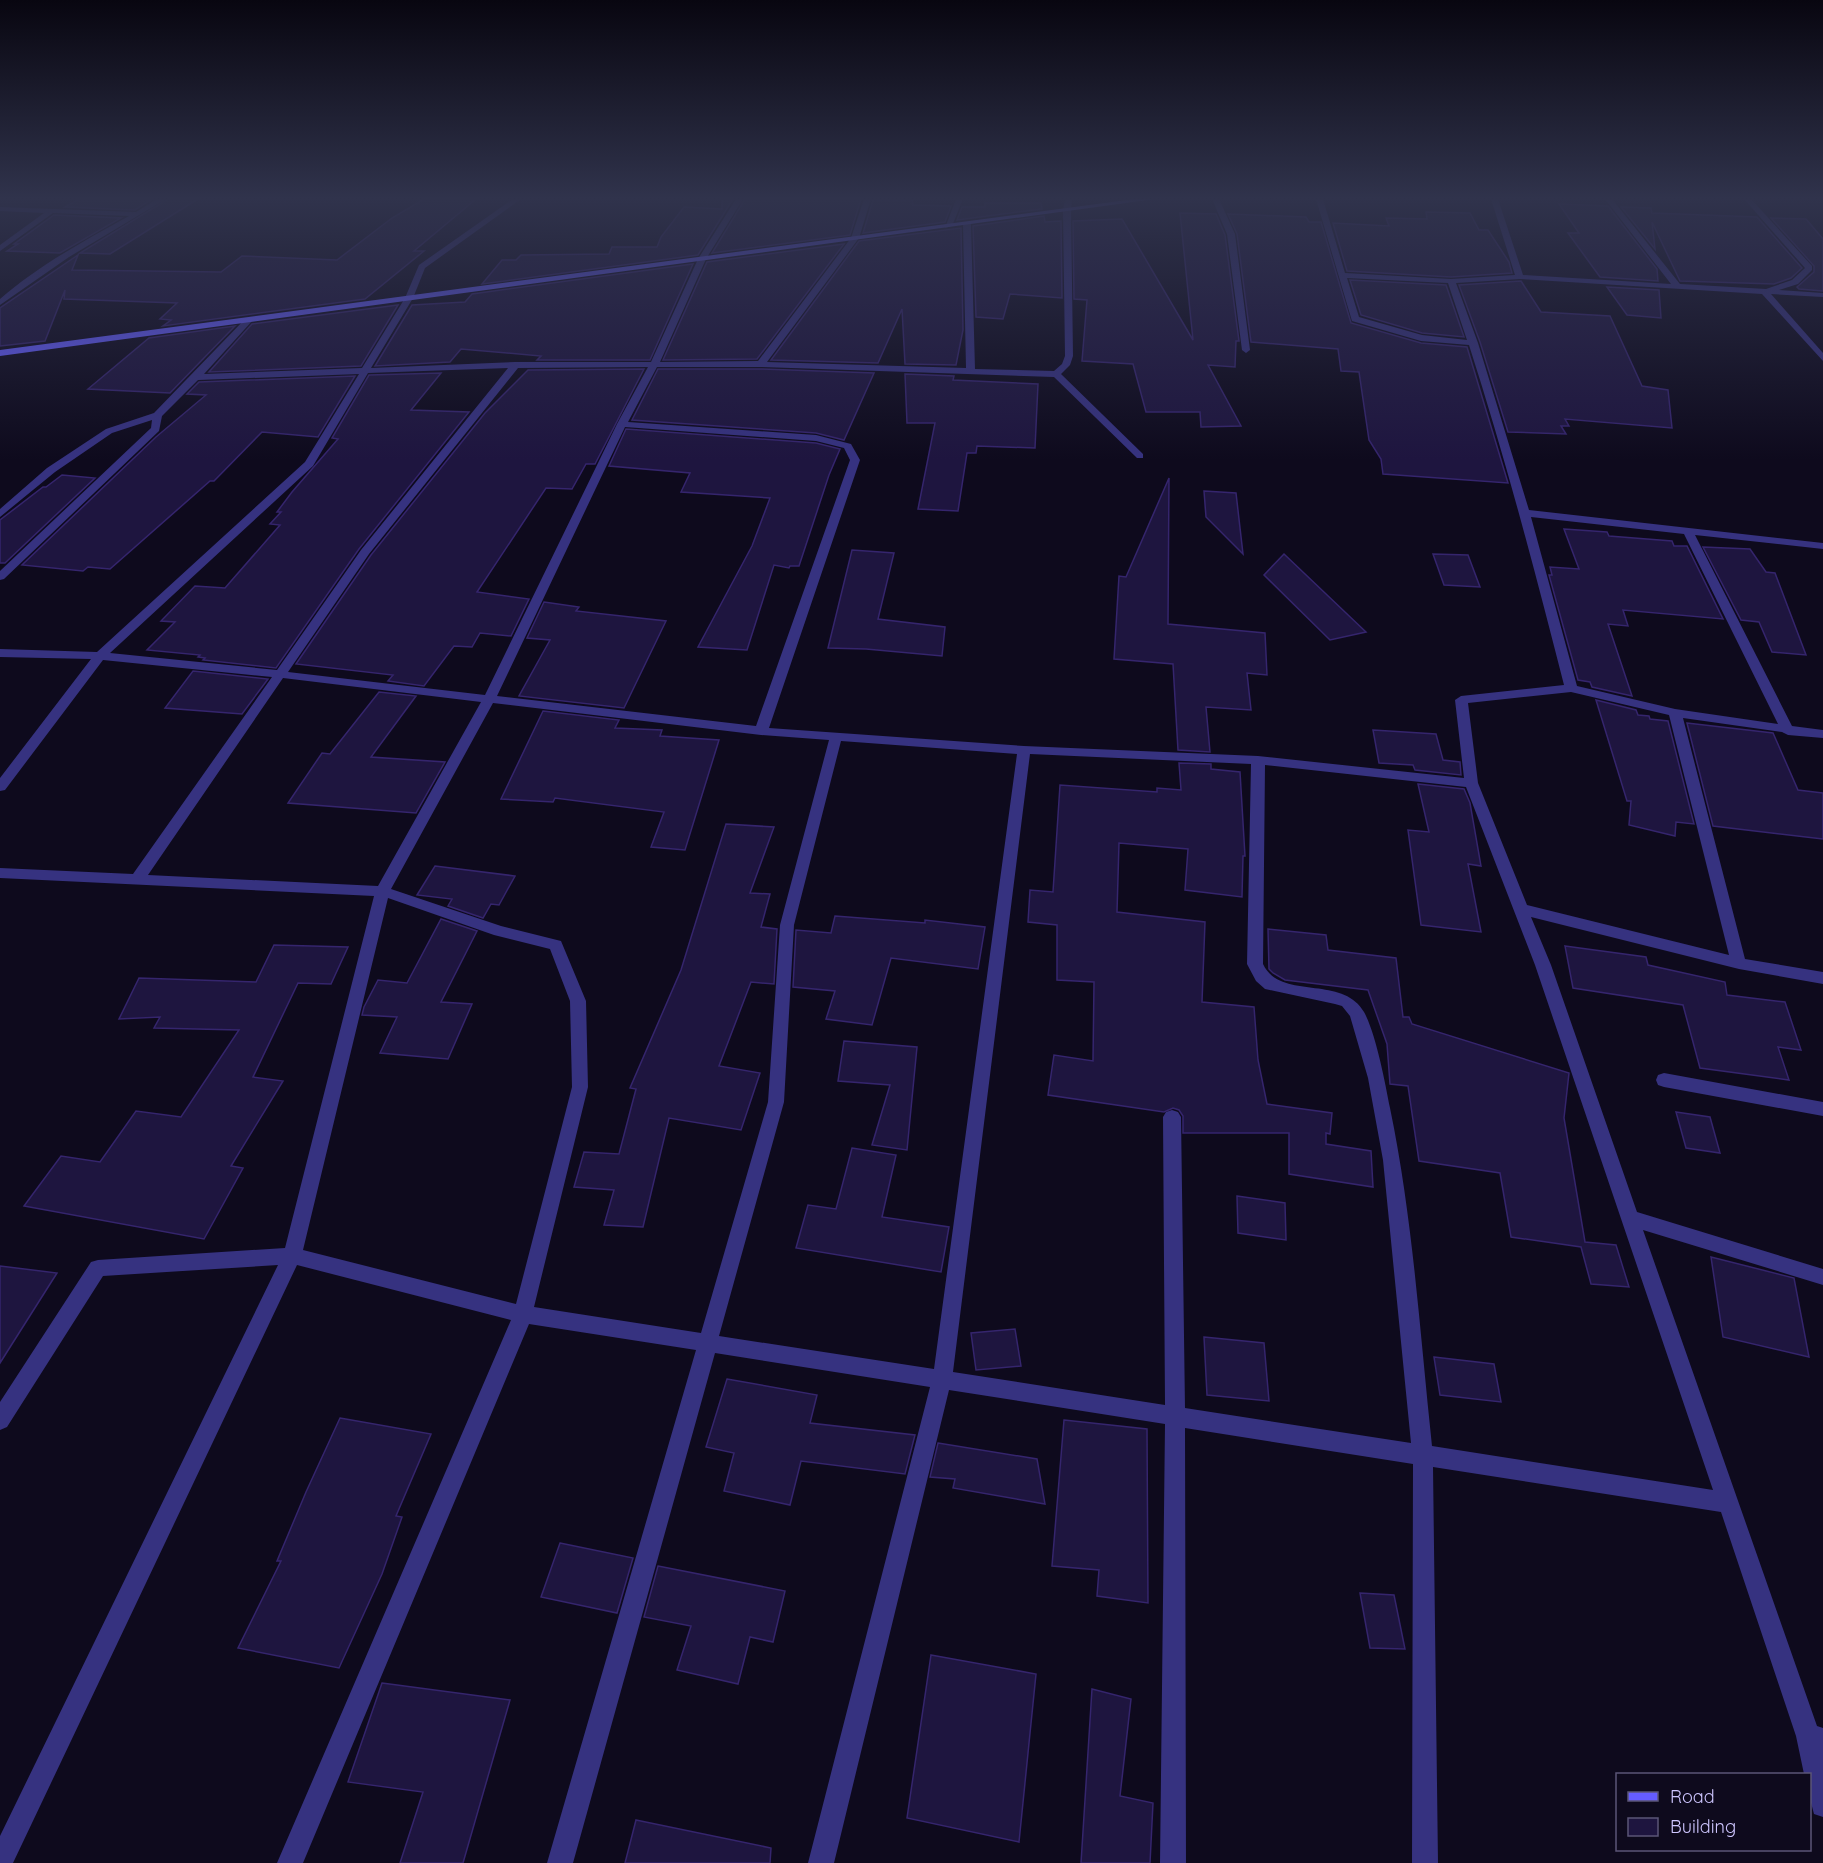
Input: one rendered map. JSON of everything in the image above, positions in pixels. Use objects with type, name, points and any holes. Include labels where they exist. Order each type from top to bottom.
[{"type":"main road","points":[[0,352],[500,286]]},
{"type":"street","points":[[0,303],[20,286]]},
{"type":"street","points":[[0,787],[100,656],[309,464],[414,286]]},
{"type":"street","points":[[0,1863],[292,1256],[382,891],[489,699],[622,424],[656,363],[690,286]]},
{"type":"street","points":[[761,364],[819,286]]},
{"type":"street","points":[[969,286],[971,371]]},
{"type":"street","points":[[1056,374],[1066,365],[1069,356],[1068,286]]},
{"type":"street","points":[[1238,286],[1246,350]]},
{"type":"street","points":[[1346,286],[1355,319],[1421,338],[1474,343]]},
{"type":"street","points":[[1453,286],[1474,343],[1526,513],[1571,688]]},
{"type":"street","points":[[1677,286],[1823,295]]},
{"type":"street","points":[[1765,292],[1783,286]]},
{"type":"street","points":[[1765,292],[1823,358]]},
{"type":"street","points":[[0,514],[51,470],[109,431],[157,415],[249,320]]},
{"type":"street","points":[[196,377],[515,365],[656,363],[761,364],[1056,374],[1140,456]]},
{"type":"street","points":[[137,880],[278,674],[365,552],[515,365]]},
{"type":"street","points":[[0,578],[156,429],[157,415]]},
{"type":"street","points":[[622,424],[816,438],[848,446],[855,460],[761,731]]},
{"type":"street","points":[[1526,513],[1823,546]]},
{"type":"street","points":[[1688,531],[1788,731]]},
{"type":"street","points":[[0,653],[100,656],[278,674],[761,731],[1024,750],[1258,760],[1471,783]]},
{"type":"street","points":[[1823,734],[1788,731],[1675,713],[1571,688],[1461,700],[1471,783],[1544,965],[1728,1503],[1816,1738],[1823,1805]]},
{"type":"street","points":[[1675,713],[1739,963]]},
{"type":"street","points":[[560,1863],[777,1102],[788,925],[836,736]]},
{"type":"street","points":[[821,1863],[942,1380],[1024,750]]},
{"type":"street","points":[[1258,760],[1255,964],[1261,977],[1271,985],[1348,1002],[1357,1014],[1376,1078],[1392,1160],[1423,1455],[1425,1863]]},
{"type":"street","points":[[0,873],[382,891],[499,931],[556,945],[578,1001],[580,1087],[523,1314],[290,1863]]},
{"type":"street","points":[[1521,909],[1739,963],[1823,978]]},
{"type":"street","points":[[1664,1080],[1823,1109]]},
{"type":"street","points":[[1172,1117],[1175,1416],[1173,1863]]},
{"type":"street","points":[[1630,1218],[1823,1277]]},
{"type":"street","points":[[0,1420],[98,1268],[292,1256],[523,1314],[1728,1503]]},
{"type":"building","points":[[32,286],[381,286],[365,299],[163,326],[171,320],[160,319],[177,303],[64,299],[65,290],[45,341],[0,346],[0,308]]},
{"type":"building","points":[[531,286],[683,286],[650,360],[537,360],[541,356],[461,349],[450,362],[375,366],[412,305],[465,302],[472,294]]},
{"type":"building","points":[[696,286],[812,286],[757,359],[663,360]]},
{"type":"building","points":[[826,286],[962,286],[963,330],[956,365],[905,364],[902,309],[878,363],[771,360]]},
{"type":"building","points":[[975,286],[1062,286],[1062,298],[1010,294],[1003,319],[976,317]]},
{"type":"building","points":[[1074,286],[1161,286],[1193,340],[1187,286],[1232,286],[1239,341],[1236,341],[1235,367],[1208,365],[1241,426],[1201,427],[1200,412],[1146,412],[1133,364],[1082,361],[1087,300],[1074,299]]},
{"type":"building","points":[[1244,286],[1340,286],[1351,323],[1421,343],[1467,347],[1508,483],[1383,474],[1381,459],[1369,440],[1359,372],[1341,371],[1338,349],[1251,342]]},
{"type":"building","points":[[1352,286],[1446,286],[1464,337],[1422,333],[1361,315]]},
{"type":"building","points":[[1459,286],[1524,286],[1541,312],[1610,316],[1642,386],[1668,390],[1672,428],[1565,419],[1569,426],[1561,426],[1566,434],[1508,432],[1480,342]]},
{"type":"building","points":[[1823,286],[1823,291],[1799,289],[1797,287]]},
{"type":"building","points":[[1607,287],[1659,290],[1661,318],[1627,315]]},
{"type":"building","points":[[398,305],[361,366],[209,372],[252,324]]},
{"type":"building","points":[[235,326],[170,393],[88,389],[149,338]]},
{"type":"building","points":[[644,369],[595,464],[586,464],[572,489],[546,488],[477,592],[529,599],[511,636],[480,633],[472,647],[454,646],[424,686],[388,681],[393,675],[296,664],[371,555],[485,413],[528,370]]},
{"type":"building","points":[[658,369],[761,369],[874,373],[844,440],[816,433],[632,420]]},
{"type":"building","points":[[441,373],[411,410],[469,412],[359,549],[276,668],[203,660],[205,658],[198,657],[200,655],[147,650],[175,622],[161,621],[195,586],[225,588],[280,525],[270,524],[281,512],[277,512],[292,492],[338,439],[332,438],[369,375]]},
{"type":"building","points":[[905,374],[954,376],[953,380],[1038,384],[1035,448],[977,446],[976,453],[967,453],[958,511],[918,509],[935,423],[907,423]]},
{"type":"building","points":[[355,376],[318,437],[262,432],[214,481],[210,481],[110,569],[88,567],[83,571],[22,565],[156,437],[206,395],[187,394],[199,382]]},
{"type":"building","points":[[626,429],[816,443],[840,449],[799,566],[789,568],[774,565],[747,650],[698,647],[752,546],[770,498],[681,492],[690,473],[609,466]]},
{"type":"building","points":[[62,475],[95,478],[5,563],[0,563],[0,520]]},
{"type":"building","points":[[1169,478],[1168,624],[1265,633],[1267,675],[1247,673],[1251,710],[1206,707],[1210,752],[1178,750],[1173,664],[1114,659],[1119,576],[1126,577]]},
{"type":"building","points":[[1204,491],[1236,493],[1243,554],[1206,517]]},
{"type":"building","points":[[1564,529],[1607,532],[1609,536],[1672,541],[1674,546],[1687,546],[1723,619],[1623,610],[1628,626],[1608,624],[1632,696],[1592,687],[1590,682],[1578,680],[1549,575],[1552,575],[1550,567],[1579,569]]},
{"type":"building","points":[[1703,547],[1750,549],[1766,572],[1775,573],[1806,655],[1772,652],[1759,622],[1741,620]]},
{"type":"building","points":[[852,550],[894,553],[878,619],[945,627],[942,656],[828,648]]},
{"type":"building","points":[[1284,554],[1366,632],[1330,640],[1264,575]]},
{"type":"building","points":[[1433,554],[1468,555],[1480,587],[1444,585]]},
{"type":"building","points":[[544,602],[579,607],[576,611],[666,621],[624,708],[519,696],[550,640],[527,638]]},
{"type":"building","points":[[193,671],[268,679],[242,714],[165,708]]},
{"type":"building","points":[[379,692],[416,696],[371,757],[445,762],[416,813],[288,803],[322,753],[330,754]]},
{"type":"building","points":[[1596,700],[1636,710],[1638,715],[1649,716],[1650,719],[1668,721],[1694,824],[1676,822],[1675,836],[1629,825],[1631,801],[1627,801]]},
{"type":"building","points":[[543,711],[619,720],[615,728],[662,730],[660,736],[719,740],[685,850],[651,847],[664,812],[555,798],[553,802],[501,799]]},
{"type":"building","points":[[1687,723],[1773,733],[1798,790],[1823,793],[1823,839],[1713,826]]},
{"type":"building","points":[[1373,730],[1436,734],[1443,760],[1460,762],[1461,775],[1415,770],[1413,765],[1379,763]]},
{"type":"building","points":[[1179,763],[1211,764],[1211,769],[1240,772],[1245,856],[1243,856],[1242,897],[1185,890],[1188,849],[1119,843],[1117,912],[1205,922],[1202,1002],[1254,1007],[1258,1060],[1267,1104],[1332,1113],[1330,1134],[1326,1133],[1326,1144],[1371,1151],[1373,1187],[1289,1174],[1289,1133],[1183,1133],[1183,1116],[1179,1110],[1173,1108],[1164,1112],[1048,1095],[1054,1055],[1093,1061],[1094,982],[1057,980],[1057,925],[1028,922],[1030,890],[1053,892],[1060,785],[1157,792],[1157,788],[1181,790]]},
{"type":"building","points":[[1418,784],[1464,789],[1470,803],[1481,866],[1468,864],[1481,932],[1421,925],[1408,830],[1429,832]]},
{"type":"building","points":[[726,824],[774,827],[750,893],[770,894],[761,927],[777,929],[774,984],[751,982],[719,1066],[760,1073],[741,1130],[669,1118],[643,1227],[604,1225],[614,1190],[574,1187],[584,1152],[619,1154],[636,1089],[630,1088],[681,970]]},
{"type":"building","points":[[435,866],[515,876],[499,905],[491,904],[483,918],[448,906],[452,899],[417,895]]},
{"type":"building","points":[[835,916],[925,923],[925,920],[985,927],[978,969],[891,958],[872,1025],[826,1019],[835,991],[793,987],[796,930],[831,933]]},
{"type":"building","points":[[441,919],[477,931],[441,1002],[472,1004],[448,1059],[380,1053],[397,1017],[362,1015],[364,1007],[378,980],[407,983]]},
{"type":"building","points":[[1268,929],[1326,935],[1328,950],[1396,958],[1403,1017],[1409,1017],[1412,1024],[1569,1073],[1564,1118],[1585,1242],[1616,1245],[1629,1287],[1591,1284],[1581,1247],[1511,1237],[1500,1173],[1419,1161],[1408,1086],[1390,1084],[1387,1044],[1368,990],[1285,980],[1273,973],[1269,969]]},
{"type":"building","points":[[274,945],[348,947],[331,984],[298,983],[253,1077],[283,1081],[231,1166],[243,1168],[204,1239],[24,1206],[61,1156],[100,1162],[136,1111],[181,1117],[239,1030],[154,1028],[160,1017],[119,1019],[139,978],[256,982]]},
{"type":"building","points":[[1565,946],[1646,957],[1648,965],[1725,982],[1727,995],[1785,1002],[1801,1050],[1778,1047],[1789,1080],[1700,1068],[1683,1005],[1573,988]]},
{"type":"building","points":[[844,1041],[917,1047],[907,1150],[872,1145],[890,1085],[838,1081]]},
{"type":"building","points":[[1676,1112],[1710,1117],[1720,1153],[1686,1148]]},
{"type":"building","points":[[852,1148],[896,1155],[882,1217],[949,1227],[941,1272],[796,1248],[808,1205],[836,1209]]},
{"type":"building","points":[[1237,1196],[1285,1203],[1286,1240],[1238,1233]]},
{"type":"building","points":[[1711,1257],[1794,1278],[1809,1357],[1723,1337]]},
{"type":"building","points":[[0,1266],[57,1273],[0,1363]]},
{"type":"building","points":[[1015,1329],[1021,1366],[976,1370],[971,1333]]},
{"type":"building","points":[[1204,1337],[1264,1343],[1269,1401],[1207,1395]]},
{"type":"building","points":[[1434,1357],[1494,1364],[1501,1402],[1440,1395]]},
{"type":"building","points":[[727,1379],[817,1395],[810,1423],[915,1435],[905,1474],[801,1461],[790,1505],[724,1491],[734,1453],[706,1447]]},
{"type":"building","points":[[340,1418],[431,1434],[396,1516],[402,1517],[382,1574],[339,1668],[238,1648],[281,1561],[277,1561]]},
{"type":"building","points":[[1064,1420],[1147,1429],[1148,1603],[1097,1596],[1099,1570],[1052,1566]]},
{"type":"building","points":[[938,1443],[1037,1459],[1045,1504],[953,1488],[955,1479],[930,1477]]},
{"type":"building","points":[[560,1543],[633,1558],[617,1613],[541,1597]]},
{"type":"building","points":[[658,1566],[785,1591],[773,1642],[750,1637],[738,1684],[677,1670],[691,1626],[644,1617]]},
{"type":"building","points":[[1360,1593],[1394,1595],[1405,1649],[1370,1648]]},
{"type":"building","points":[[931,1655],[1036,1674],[1019,1842],[907,1818]]},
{"type":"building","points":[[382,1683],[510,1700],[463,1863],[400,1863],[423,1792],[348,1782]]},
{"type":"building","points":[[1092,1689],[1131,1699],[1120,1796],[1153,1803],[1150,1863],[1081,1863]]},
{"type":"building","points":[[636,1820],[771,1848],[770,1863],[625,1863]]}]
